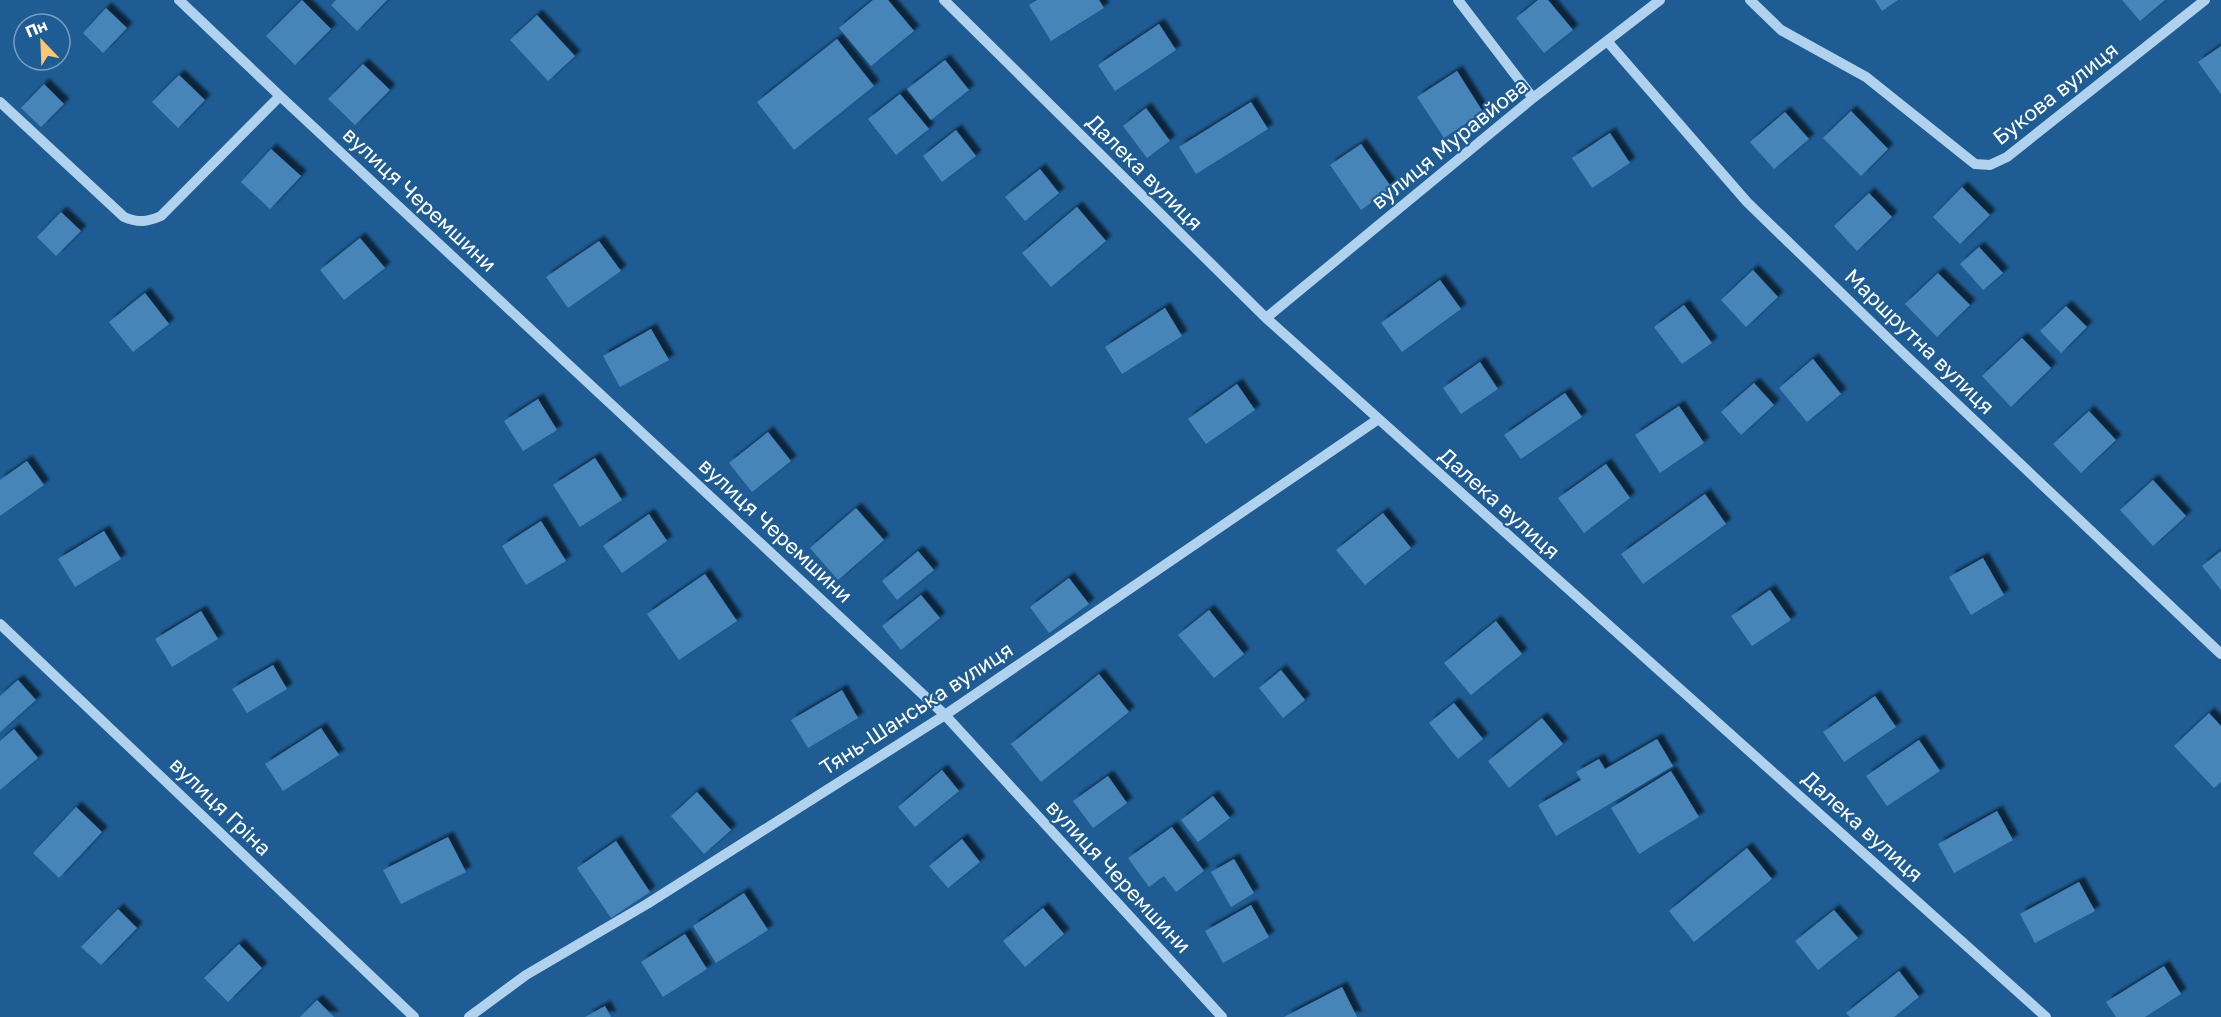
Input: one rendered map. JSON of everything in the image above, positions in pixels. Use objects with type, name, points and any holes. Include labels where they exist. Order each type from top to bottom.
[{"type":"street","name":"вулиця Черемшини","points":[[179,0],[945,715],[1222,1017]]},
{"type":"street","name":"Далека вулиця","points":[[944,0],[1266,318],[1377,420],[2046,1017]]},
{"type":"street","points":[[1458,0],[1533,98]]},
{"type":"street","name":"вулиця Муравйова","points":[[1266,318],[1533,98],[1660,0]]},
{"type":"street","name":"Букова вулиця","points":[[1750,0],[1780,30],[1866,77],[1975,164],[1990,165],[2007,157],[2205,0]]},
{"type":"street","name":"Маршрутна вулиця","points":[[1607,41],[1748,202],[1900,351],[2221,654]]},
{"type":"street","points":[[0,102],[124,217],[134,221],[148,222],[161,216],[280,96]]},
{"type":"street","name":"Тянь-Шанська вулиця","points":[[469,1017],[526,975],[647,904],[945,715],[1377,420]]},
{"type":"street","name":"вулиця Гріна","points":[[0,624],[414,1017]]},
{"type":"building","points":[[302,0],[331,29],[295,65],[266,36]]},
{"type":"building","points":[[336,0],[387,0],[357,31],[331,5]]},
{"type":"building","points":[[873,0],[888,0],[914,31],[871,66],[839,28]]},
{"type":"building","points":[[1037,0],[1099,0],[1104,8],[1051,41],[1029,5]]},
{"type":"building","points":[[1538,0],[1548,0],[1573,30],[1544,53],[1516,18]]},
{"type":"building","points":[[1875,0],[1898,0],[1882,11]]},
{"type":"building","points":[[2122,0],[2165,0],[2140,21]]},
{"type":"building","points":[[106,8],[127,28],[103,53],[83,33]]},
{"type":"building","points":[[537,15],[575,56],[548,81],[510,40]]},
{"type":"building","points":[[1159,24],[1176,50],[1115,91],[1098,65]]},
{"type":"building","points":[[837,39],[874,86],[794,150],[757,102]]},
{"type":"building","points":[[2221,46],[2221,94],[2198,62]]},
{"type":"building","points":[[945,60],[969,90],[931,120],[907,89]]},
{"type":"building","points":[[363,64],[390,90],[355,125],[328,99]]},
{"type":"building","points":[[1457,71],[1483,112],[1444,138],[1417,97]]},
{"type":"building","points":[[179,75],[205,100],[178,128],[152,102]]},
{"type":"building","points":[[44,84],[64,104],[41,127],[21,108]]},
{"type":"building","points":[[900,94],[929,129],[896,155],[868,119]]},
{"type":"building","points":[[1251,102],[1268,129],[1196,174],[1179,147]]},
{"type":"building","points":[[1146,108],[1170,141],[1147,158],[1123,126]]},
{"type":"building","points":[[1851,111],[1888,149],[1861,176],[1823,138]]},
{"type":"building","points":[[1785,112],[1809,139],[1774,169],[1750,142]]},
{"type":"building","points":[[956,130],[976,156],[942,182],[923,156]]},
{"type":"building","points":[[1610,133],[1630,163],[1592,188],[1572,158]]},
{"type":"building","points":[[1361,144],[1392,188],[1361,210],[1330,165]]},
{"type":"building","points":[[271,149],[301,176],[270,209],[241,182]]},
{"type":"building","points":[[1040,169],[1059,193],[1025,221],[1005,197]]},
{"type":"building","points":[[1962,187],[1990,215],[1960,244],[1933,217]]},
{"type":"building","points":[[1869,193],[1892,217],[1857,251],[1834,226]]},
{"type":"building","points":[[1077,207],[1106,241],[1051,287],[1022,253]]},
{"type":"building","points":[[61,212],[81,231],[56,256],[37,237]]},
{"type":"building","points":[[360,238],[385,268],[344,300],[320,270]]},
{"type":"building","points":[[599,241],[621,271],[568,308],[546,277]]},
{"type":"building","points":[[1979,247],[2003,273],[1983,290],[1960,264]]},
{"type":"building","points":[[1753,270],[1778,297],[1746,327],[1721,300]]},
{"type":"building","points":[[1938,273],[1970,305],[1937,337],[1905,304]]},
{"type":"building","points":[[1440,280],[1461,309],[1402,352],[1381,323]]},
{"type":"building","points":[[145,293],[169,324],[133,352],[109,322]]},
{"type":"building","points":[[1684,305],[1712,343],[1682,364],[1654,327]]},
{"type":"building","points":[[2066,306],[2087,327],[2061,353],[2040,331]]},
{"type":"building","points":[[1165,308],[1182,336],[1122,374],[1105,347]]},
{"type":"building","points":[[651,329],[669,360],[620,387],[603,356]]},
{"type":"building","points":[[2022,338],[2051,368],[2011,407],[1982,376]]},
{"type":"building","points":[[1813,359],[1841,394],[1807,422],[1779,388]]},
{"type":"building","points":[[1480,362],[1498,389],[1461,414],[1443,388]]},
{"type":"building","points":[[1754,383],[1774,405],[1741,435],[1721,412]]},
{"type":"building","points":[[1237,384],[1255,410],[1206,444],[1188,419]]},
{"type":"building","points":[[1565,393],[1582,417],[1521,459],[1504,435]]},
{"type":"building","points":[[538,399],[557,430],[523,451],[504,421]]},
{"type":"building","points":[[1679,406],[1704,443],[1660,473],[1635,435]]},
{"type":"building","points":[[2089,411],[2116,440],[2081,473],[2053,444]]},
{"type":"building","points":[[768,432],[791,461],[752,492],[729,463]]},
{"type":"building","points":[[595,458],[622,500],[580,527],[553,485]]},
{"type":"building","points":[[27,461],[44,485],[0,516],[0,480]]},
{"type":"building","points":[[1606,464],[1630,498],[1584,533],[1558,498]]},
{"type":"building","points":[[2153,480],[2186,516],[2153,546],[2120,510]]},
{"type":"building","points":[[1705,494],[1726,524],[1643,584],[1621,554]]},
{"type":"building","points":[[856,508],[884,540],[838,580],[810,548]]},
{"type":"building","points":[[1383,513],[1411,548],[1365,585],[1336,550]]},
{"type":"building","points":[[649,514],[667,541],[622,573],[603,546]]},
{"type":"building","points":[[541,521],[566,561],[526,585],[502,546]]},
{"type":"building","points":[[104,531],[121,559],[75,587],[58,559]]},
{"type":"building","points":[[918,551],[934,570],[897,600],[882,581]]},
{"type":"building","points":[[2221,551],[2221,590],[2202,566]]},
{"type":"building","points":[[1983,558],[2004,595],[1971,615],[1949,577]]},
{"type":"building","points":[[705,574],[737,621],[679,660],[647,614]]},
{"type":"building","points":[[1069,578],[1089,604],[1049,633],[1030,607]]},
{"type":"building","points":[[1770,590],[1791,620],[1752,646],[1731,616]]},
{"type":"building","points":[[921,595],[940,618],[901,650],[882,626]]},
{"type":"building","points":[[1209,610],[1244,654],[1214,678],[1178,635]]},
{"type":"building","points":[[201,611],[218,639],[172,667],[155,639]]},
{"type":"building","points":[[1496,621],[1522,654],[1471,695],[1444,663]]},
{"type":"building","points":[[273,665],[287,689],[247,713],[232,689]]},
{"type":"building","points":[[1281,670],[1305,700],[1283,718],[1259,688]]},
{"type":"building","points":[[1099,674],[1129,712],[1041,782],[1011,744]]},
{"type":"building","points":[[18,680],[36,700],[0,732],[0,696]]},
{"type":"building","points":[[842,690],[858,718],[808,748],[791,720]]},
{"type":"building","points":[[1875,696],[1896,727],[1844,762],[1823,732]]},
{"type":"building","points":[[1454,703],[1483,739],[1458,759],[1429,723]]},
{"type":"building","points":[[2209,713],[2221,726],[2221,782],[2214,788],[2174,746]]},
{"type":"building","points":[[1542,718],[1563,744],[1509,788],[1488,761]]},
{"type":"building","points":[[321,728],[339,755],[283,791],[265,764]]},
{"type":"building","points":[[14,729],[38,758],[0,790],[0,741]]},
{"type":"building","points":[[1657,739],[1673,766],[1556,836],[1538,805],[1581,780],[1576,772],[1599,759],[1605,769]]},
{"type":"building","points":[[1919,740],[1940,771],[1887,806],[1866,776]]},
{"type":"building","points":[[942,770],[959,791],[915,827],[898,807]]},
{"type":"building","points":[[1671,771],[1699,817],[1639,854],[1611,808]]},
{"type":"building","points":[[1108,776],[1127,803],[1093,828],[1073,801]]},
{"type":"building","points":[[697,792],[731,830],[704,854],[671,816]]},
{"type":"building","points":[[1213,796],[1230,818],[1198,842],[1181,820]]},
{"type":"building","points":[[76,807],[102,832],[59,878],[33,853]]},
{"type":"building","points":[[1997,811],[2013,840],[1954,873],[1938,844]]},
{"type":"building","points":[[1172,827],[1204,871],[1176,892],[1164,876],[1149,887],[1128,858]]},
{"type":"building","points":[[448,837],[466,872],[401,904],[383,870]]},
{"type":"building","points":[[962,839],[980,862],[948,888],[929,866]]},
{"type":"building","points":[[616,841],[650,892],[611,918],[577,868]]},
{"type":"building","points":[[1747,848],[1772,879],[1694,942],[1669,911]]},
{"type":"building","points":[[1234,859],[1254,893],[1231,907],[1211,872]]},
{"type":"building","points":[[2079,882],[2095,911],[2035,943],[2020,914]]},
{"type":"building","points":[[744,893],[768,930],[716,963],[693,926]]},
{"type":"building","points":[[1251,905],[1269,937],[1223,963],[1205,931]]},
{"type":"building","points":[[1043,908],[1064,934],[1025,967],[1003,941]]},
{"type":"building","points":[[118,909],[137,928],[101,965],[81,947]]},
{"type":"building","points":[[1834,910],[1858,938],[1818,970],[1795,941]]},
{"type":"building","points":[[685,934],[707,969],[663,997],[641,962]]},
{"type":"building","points":[[239,944],[262,968],[228,1002],[204,978]]},
{"type":"building","points":[[2164,966],[2181,994],[2145,1017],[2116,1017],[2106,1002]]},
{"type":"building","points":[[1899,971],[1919,997],[1894,1017],[1850,1017],[1846,1013]]},
{"type":"building","points":[[1342,987],[1357,1017],[1284,1017]]},
{"type":"building","points":[[317,1000],[334,1017],[300,1017]]},
{"type":"building","points":[[605,1006],[611,1017],[585,1017]]}]
